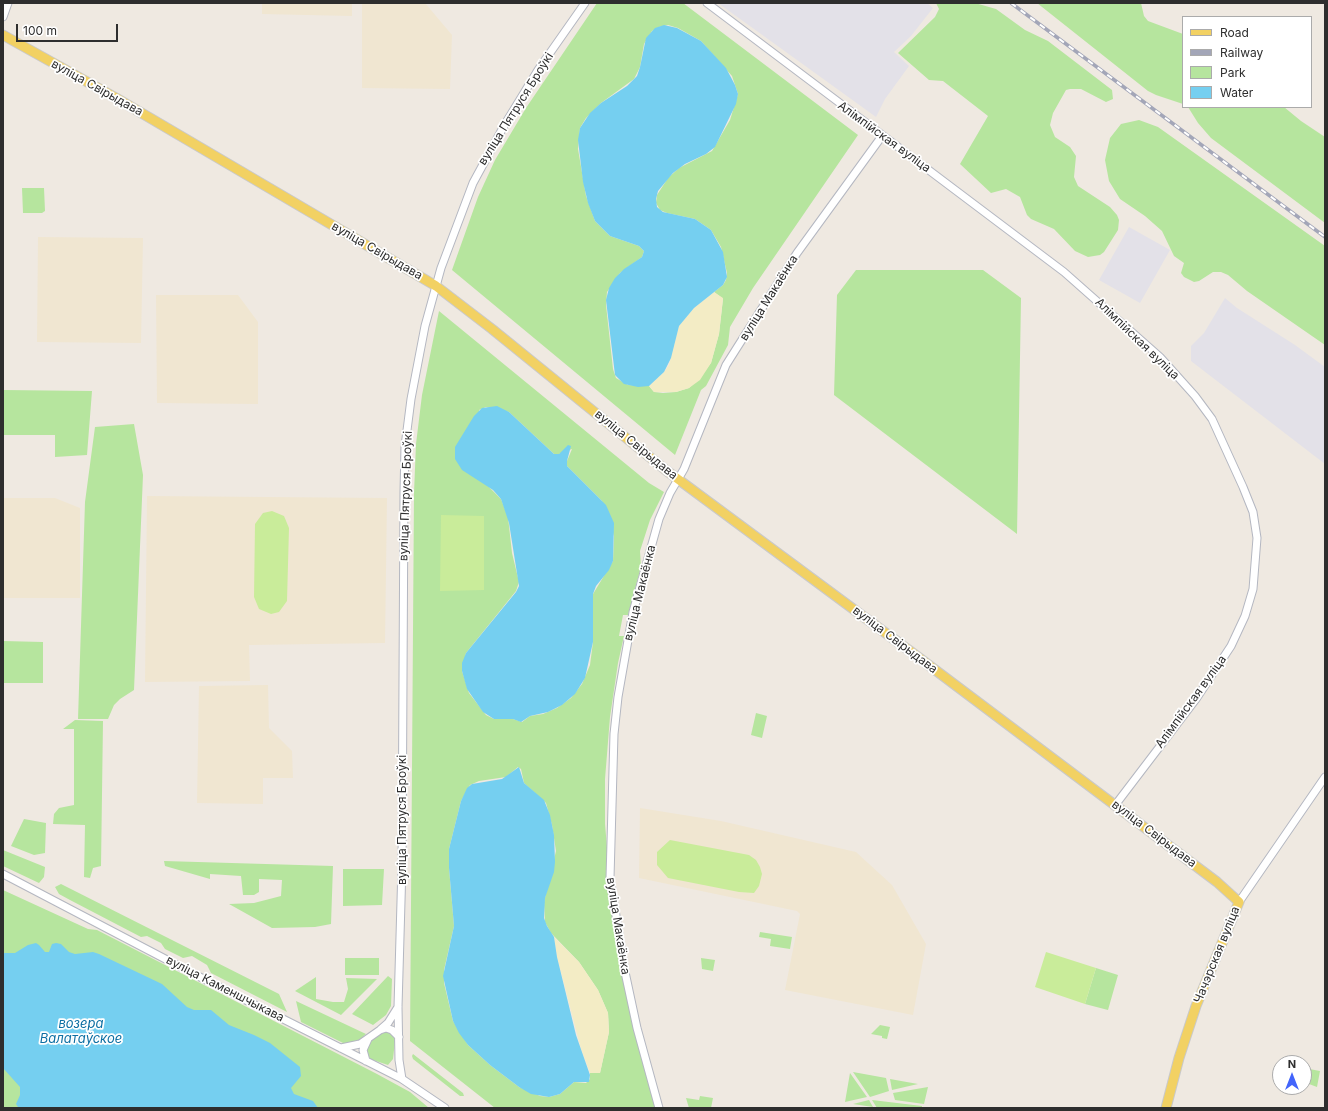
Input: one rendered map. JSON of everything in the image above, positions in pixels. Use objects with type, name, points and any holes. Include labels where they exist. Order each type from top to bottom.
[{"type":"main road","name":"вуліца Свірыдава","points":[[3,35],[116,98],[436,286],[679,480],[1116,804],[1217,882],[1238,902]]},
{"type":"main road","name":"Чачэрская вуліца","points":[[1166,1108],[1179,1058],[1196,1006],[1238,902]]},
{"type":"street","points":[[3,17],[8,3]]},
{"type":"street","name":"вуліца Пятруся Броўкі","points":[[399,1037],[398,1007],[402,866],[405,446],[411,399],[425,326],[441,268],[470,190],[484,159],[538,70],[585,3]]},
{"type":"street","name":"Алімпійская вуліца","points":[[707,3],[1064,272],[1160,357],[1212,419],[1241,481],[1252,512],[1257,538],[1255,583],[1245,616],[1231,646],[1196,699],[1116,804]]},
{"type":"street","name":"вуліца Макаёнка","points":[[659,1108],[637,1028],[625,972],[610,878],[612,760],[618,697],[633,612],[659,519],[670,493],[679,480],[726,366],[797,253],[882,136]]},
{"type":"street","name":"Чачэрская вуліца","points":[[1238,902],[1325,777]]},
{"type":"street","name":"вуліца Каменшчыкава","points":[[3,874],[402,1079],[421,1090],[445,1108]]},
{"type":"street","points":[[341,1048],[360,1044],[380,1030],[388,1023],[398,1007]]},
{"type":"street","points":[[380,1030],[392,1030],[399,1037],[399,1060],[402,1079]]},
{"type":"street","points":[[366,1061],[363,1050],[368,1038]]},
{"type":"street","points":[[383,1070],[395,1066],[399,1060]]},
{"type":"shaded area","points":[[262,3],[352,3],[352,16],[262,14]]},
{"type":"shaded area","points":[[362,3],[425,3],[452,35],[450,89],[362,88]]},
{"type":"shaded area","points":[[718,3],[927,3],[933,8],[911,36],[894,52],[909,66],[885,99],[876,117]]},
{"type":"shaded area","points":[[1129,227],[1170,250],[1140,303],[1099,280]]},
{"type":"shaded area","points":[[38,237],[143,238],[141,343],[37,342]]},
{"type":"shaded area","points":[[156,295],[238,295],[258,322],[258,404],[157,403]]},
{"type":"shaded area","points":[[1225,298],[1237,308],[1295,345],[1325,367],[1325,464],[1191,361],[1191,346],[1204,333]]},
{"type":"shaded area","points":[[147,496],[387,498],[385,643],[249,645],[250,681],[145,682]]},
{"type":"shaded area","points":[[3,498],[55,498],[80,508],[80,598],[3,598]]},
{"type":"shaded area","points":[[268,685],[269,728],[292,751],[293,778],[263,778],[263,804],[197,803],[199,686]]},
{"type":"shaded area","points":[[640,808],[721,821],[856,852],[892,885],[926,944],[913,1015],[785,990],[800,914],[797,911],[639,878]]},
{"type":"green space","points":[[597,3],[683,3],[858,135],[753,288],[730,327],[728,345],[706,386],[701,390],[675,455],[452,270],[478,197],[495,160],[526,108]],"holes":[[[668,25],[678,28],[701,41],[732,76],[738,94],[730,120],[712,151],[679,168],[668,178],[657,195],[656,203],[660,210],[695,219],[711,230],[721,247],[727,273],[726,280],[723,285],[714,292],[723,299],[719,334],[711,363],[689,388],[676,392],[663,393],[654,392],[649,386],[628,385],[616,378],[613,369],[606,305],[607,292],[620,273],[642,257],[644,251],[639,246],[610,236],[595,221],[586,196],[578,149],[580,128],[586,118],[601,103],[634,79],[640,67],[644,44],[652,31],[659,27]]]},
{"type":"green space","points":[[936,3],[975,3],[996,9],[1025,30],[1048,41],[1112,90],[1113,99],[1106,102],[1081,89],[1066,90],[1053,113],[1050,125],[1055,137],[1070,147],[1076,156],[1074,177],[1078,186],[1110,207],[1117,215],[1119,220],[1118,230],[1104,252],[1100,255],[1088,257],[1075,251],[1054,229],[1031,219],[1027,215],[1020,197],[1006,189],[991,193],[960,164],[988,116],[943,81],[929,80],[898,53],[935,17],[939,9]]},
{"type":"green space","points":[[1037,3],[1141,3],[1144,16],[1148,21],[1182,34],[1182,104],[1148,91]]},
{"type":"green space","points":[[1189,108],[1285,108],[1301,121],[1325,137],[1325,223],[1211,138],[1198,123]]},
{"type":"green space","points":[[1139,120],[1158,127],[1325,246],[1325,345],[1247,291],[1228,275],[1221,272],[1213,272],[1199,281],[1194,282],[1184,277],[1181,273],[1184,263],[1174,256],[1162,231],[1145,216],[1120,199],[1109,181],[1105,160],[1110,138],[1121,124]]},
{"type":"green space","points":[[22,188],[44,188],[45,211],[42,213],[23,213]]},
{"type":"green space","points":[[856,270],[983,270],[1021,298],[1017,534],[834,395],[837,295]]},
{"type":"green space","points":[[439,311],[649,483],[664,492],[650,520],[640,551],[641,567],[628,615],[623,615],[619,636],[624,636],[618,663],[610,717],[605,779],[605,824],[614,929],[621,969],[656,1108],[495,1108],[410,1041],[414,493],[416,444],[422,395]],"holes":[[[486,407],[509,412],[554,454],[559,454],[572,449],[567,461],[567,466],[602,501],[614,536],[613,561],[593,594],[593,642],[590,665],[582,684],[571,698],[557,708],[543,714],[530,716],[522,722],[513,719],[494,719],[486,715],[469,693],[462,671],[466,653],[516,591],[519,582],[512,553],[508,517],[501,499],[488,486],[479,410]],[[518,767],[521,769],[524,783],[546,803],[552,825],[556,851],[544,902],[545,922],[551,933],[579,962],[598,990],[608,1013],[609,1032],[600,1073],[590,1073],[590,1079],[586,1083],[574,1082],[560,1094],[549,1097],[540,1096],[519,1087],[490,1065],[468,1045],[453,1021],[444,983],[444,970],[454,926],[449,868],[449,849],[461,801],[470,785],[479,781],[506,777]]]},
{"type":"green space","points":[[3,390],[92,391],[87,455],[55,457],[55,435],[3,435]]},
{"type":"green space","points":[[134,424],[143,475],[134,690],[114,705],[108,719],[78,719],[85,502],[95,427]]},
{"type":"green space","points":[[272,511],[284,516],[289,528],[287,601],[279,612],[271,614],[259,609],[254,597],[255,524],[263,513]]},
{"type":"green space","points":[[441,515],[484,516],[484,590],[440,591]]},
{"type":"green space","points":[[3,641],[43,642],[43,683],[3,683]]},
{"type":"green space","points":[[756,713],[767,716],[762,738],[751,735]]},
{"type":"green space","points":[[75,720],[103,721],[101,866],[93,868],[90,878],[84,877],[85,825],[53,824],[54,814],[59,808],[74,805],[74,729],[63,729]]},
{"type":"green space","points":[[24,819],[46,823],[45,853],[34,855],[11,846]]},
{"type":"green space","points":[[670,840],[749,855],[756,860],[760,867],[762,874],[759,886],[754,893],[739,892],[668,878],[657,865],[657,852]]},
{"type":"green space","points":[[3,850],[45,867],[44,877],[39,883],[3,866]]},
{"type":"green space","points":[[164,861],[333,866],[331,924],[315,927],[272,928],[229,904],[254,903],[281,896],[282,880],[259,879],[259,892],[254,895],[243,895],[241,876],[210,874],[210,879],[165,866]]},
{"type":"green space","points":[[343,869],[384,869],[382,905],[343,906]]},
{"type":"green space","points":[[61,884],[279,994],[287,1012],[211,973],[207,965],[192,956],[183,958],[165,949],[161,943],[147,936],[141,937],[59,894],[55,887]]},
{"type":"green space","name":"возера Валатаўское","points":[[3,890],[88,929],[97,930],[377,1074],[410,1092],[429,1108],[3,1108]]},
{"type":"green space","points":[[760,932],[792,937],[790,949],[770,946],[771,939],[759,937]]},
{"type":"green space","points":[[1046,952],[1096,968],[1085,1004],[1035,987]]},
{"type":"green space","points":[[345,958],[379,958],[379,975],[345,975]]},
{"type":"green space","points":[[701,958],[715,960],[713,971],[702,969]]},
{"type":"green space","points":[[1096,968],[1118,975],[1108,1010],[1085,1004]]},
{"type":"green space","points":[[388,976],[392,979],[391,1006],[386,1015],[373,1025],[352,1014]]},
{"type":"green space","points":[[316,977],[316,999],[333,1002],[344,1002],[348,989],[346,978],[377,979],[341,1015],[295,991]]},
{"type":"green space","points":[[296,1001],[366,1034],[357,1042],[350,1044],[343,1043],[301,1022]]},
{"type":"green space","points":[[880,1025],[890,1027],[887,1039],[882,1038],[882,1036],[871,1034]]},
{"type":"green space","points":[[385,1032],[389,1032],[394,1036],[395,1041],[393,1059],[388,1065],[370,1059],[366,1050],[373,1038]]},
{"type":"green space","points":[[413,1054],[463,1093],[464,1096],[460,1096],[413,1059]]},
{"type":"green space","points":[[1312,1070],[1320,1071],[1317,1087],[1312,1085]]},
{"type":"green space","points":[[853,1072],[886,1078],[889,1091],[870,1097]]},
{"type":"green space","points":[[850,1073],[867,1097],[845,1102]]},
{"type":"green space","points":[[890,1079],[918,1084],[892,1090]]},
{"type":"green space","points":[[928,1087],[924,1104],[895,1100],[893,1093]]},
{"type":"green space","points":[[700,1096],[713,1098],[711,1108],[689,1108],[686,1098],[699,1100]]},
{"type":"green space","points":[[869,1100],[873,1107],[853,1104]]},
{"type":"green space","points":[[872,1100],[922,1106],[922,1108],[877,1108]]},
{"type":"sand","points":[[714,292],[723,298],[719,334],[711,363],[700,380],[689,388],[676,392],[654,392],[649,386],[664,372],[669,365],[679,326],[694,308]]},
{"type":"sand","points":[[554,937],[579,962],[598,990],[608,1013],[609,1032],[600,1073],[590,1073],[581,1049],[557,957]]},
{"type":"water","points":[[664,25],[677,28],[701,41],[726,68],[738,94],[736,104],[715,147],[706,154],[685,164],[673,173],[658,191],[656,199],[657,207],[663,212],[695,219],[711,230],[723,252],[727,277],[723,285],[694,308],[679,326],[671,358],[664,372],[649,386],[638,387],[624,384],[615,375],[606,300],[609,288],[615,278],[624,269],[642,257],[644,251],[639,246],[610,236],[595,221],[588,203],[583,182],[578,140],[580,128],[590,113],[601,103],[627,86],[637,76],[646,38],[655,28]]},
{"type":"water","points":[[497,406],[509,412],[554,454],[559,454],[568,445],[571,446],[567,466],[606,505],[614,523],[613,561],[609,570],[596,586],[593,594],[593,642],[585,678],[575,694],[562,705],[548,712],[530,716],[521,722],[513,719],[494,719],[483,712],[467,689],[462,671],[462,663],[466,653],[516,592],[519,586],[509,523],[501,499],[493,490],[462,470],[455,459],[455,447],[474,416],[482,408]]},
{"type":"water","points":[[519,767],[524,783],[544,800],[550,815],[554,835],[555,862],[554,872],[545,898],[544,918],[554,937],[557,957],[576,1035],[590,1075],[589,1082],[574,1082],[560,1094],[549,1097],[531,1094],[519,1087],[490,1065],[468,1045],[459,1033],[453,1021],[443,976],[454,926],[449,868],[449,849],[461,801],[467,788],[472,784],[502,779]]},
{"type":"water","name":"возера Валатаўское","points":[[36,943],[45,952],[49,952],[52,944],[56,943],[61,944],[69,952],[75,954],[93,952],[99,954],[162,984],[187,1007],[194,1010],[211,1010],[229,1025],[270,1043],[300,1067],[301,1076],[291,1088],[294,1094],[313,1101],[318,1108],[18,1107],[16,1104],[20,1095],[20,1087],[3,1068],[3,953],[15,953],[28,945]]},
{"type":"railway","points":[[1011,3],[1325,237]]}]
